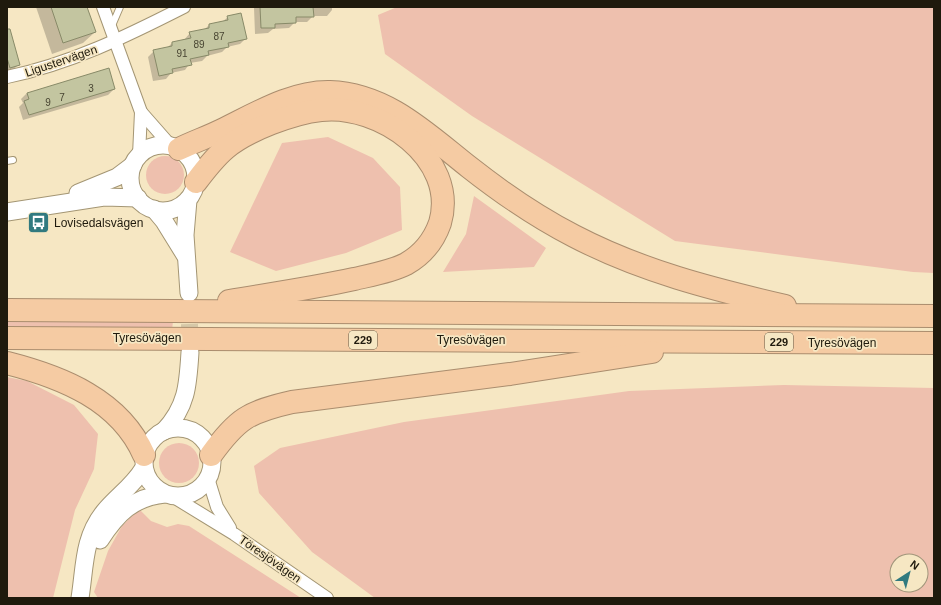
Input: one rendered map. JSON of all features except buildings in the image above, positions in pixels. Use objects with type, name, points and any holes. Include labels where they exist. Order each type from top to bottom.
[{"type":"highway","points":[[174,147],[292,98],[312,93],[328,92],[366,97],[407,118],[470,168],[538,216],[609,254],[656,272],[703,287],[824,315]]},
{"type":"highway","points":[[161,311],[276,294],[392,270],[420,254],[430,242],[438,228],[442,214],[443,198],[441,184],[430,162],[413,142],[393,128],[367,116],[342,110],[322,110],[299,114],[261,128],[227,147],[212,162],[192,191]]},
{"type":"highway","points":[[7,310],[934,316]]},
{"type":"highway","name":"Tyresövägen","points":[[7,338],[934,343]]},
{"type":"highway","points":[[211,455],[236,424],[249,415],[265,408],[292,402],[510,374],[719,342]]},
{"type":"highway","points":[[7,363],[80,388],[101,402],[119,418],[135,436],[144,462]]},
{"type":"street","points":[[103,7],[110,30],[141,112],[174,147],[188,156],[194,165],[186,257],[188,293]]},
{"type":"street","points":[[115,42],[184,7]]},
{"type":"street","name":"Ligustervägen","points":[[7,77],[26,73],[115,42]]},
{"type":"street","points":[[141,112],[136,160],[131,176],[132,188],[138,198],[154,209],[170,230],[186,257]]},
{"type":"street","points":[[38,206],[117,177],[150,147],[161,144],[174,147]]},
{"type":"street","points":[[154,209],[173,210],[192,191]]},
{"type":"street","points":[[7,212],[104,196],[138,198]]},
{"type":"street","points":[[84,573],[100,540],[113,520],[140,500],[152,495],[186,495],[200,489],[208,478],[212,466],[211,455],[208,444],[192,420],[186,395],[190,352]]},
{"type":"street","points":[[80,598],[84,573],[84,554],[91,534],[104,512],[138,478],[148,446],[173,420],[186,395]]},
{"type":"street","points":[[164,431],[177,428],[191,430],[201,435]]},
{"type":"street","points":[[144,462],[147,480],[154,487],[169,495]]},
{"type":"street","name":"Töresjövägen","points":[[208,478],[221,517],[234,534]]},
{"type":"street","name":"Töresjövägen","points":[[169,495],[234,534],[327,598]]},
{"type":"lane","points":[[110,30],[120,7]]},
{"type":"shaded area","points":[[397,7],[934,7],[934,273],[913,272],[675,241],[472,116],[385,54],[378,15]]},
{"type":"shaded area","points":[[328,137],[373,158],[400,187],[402,230],[346,253],[276,271],[230,252],[282,143]]},
{"type":"shaded area","points":[[165,156],[175,159],[181,165],[184,175],[181,185],[175,191],[165,194],[155,191],[149,185],[146,175],[149,165],[155,159]]},
{"type":"shaded area","points":[[474,196],[546,248],[534,267],[443,272],[466,234]]},
{"type":"shaded area","points":[[7,319],[173,321],[172,330],[7,329]]},
{"type":"shaded area","points":[[7,377],[27,381],[74,405],[98,434],[94,469],[75,510],[53,598],[7,598]]},
{"type":"shaded area","points":[[784,385],[934,388],[934,598],[375,598],[312,552],[259,493],[254,466],[280,448],[404,422],[629,391]]},
{"type":"shaded area","points":[[179,443],[187,445],[193,449],[197,455],[199,463],[197,471],[193,477],[187,481],[179,483],[171,481],[165,477],[161,471],[159,463],[161,455],[165,449],[171,445]]},
{"type":"shaded area","points":[[139,509],[151,521],[167,527],[178,524],[189,526],[301,598],[98,598],[94,592],[108,551],[122,526]]},
{"type":"tunnel","points":[[189,299],[190,350]]},
{"type":"place","name":"Lovisedalsvägen","points":[[39,223]]}]
